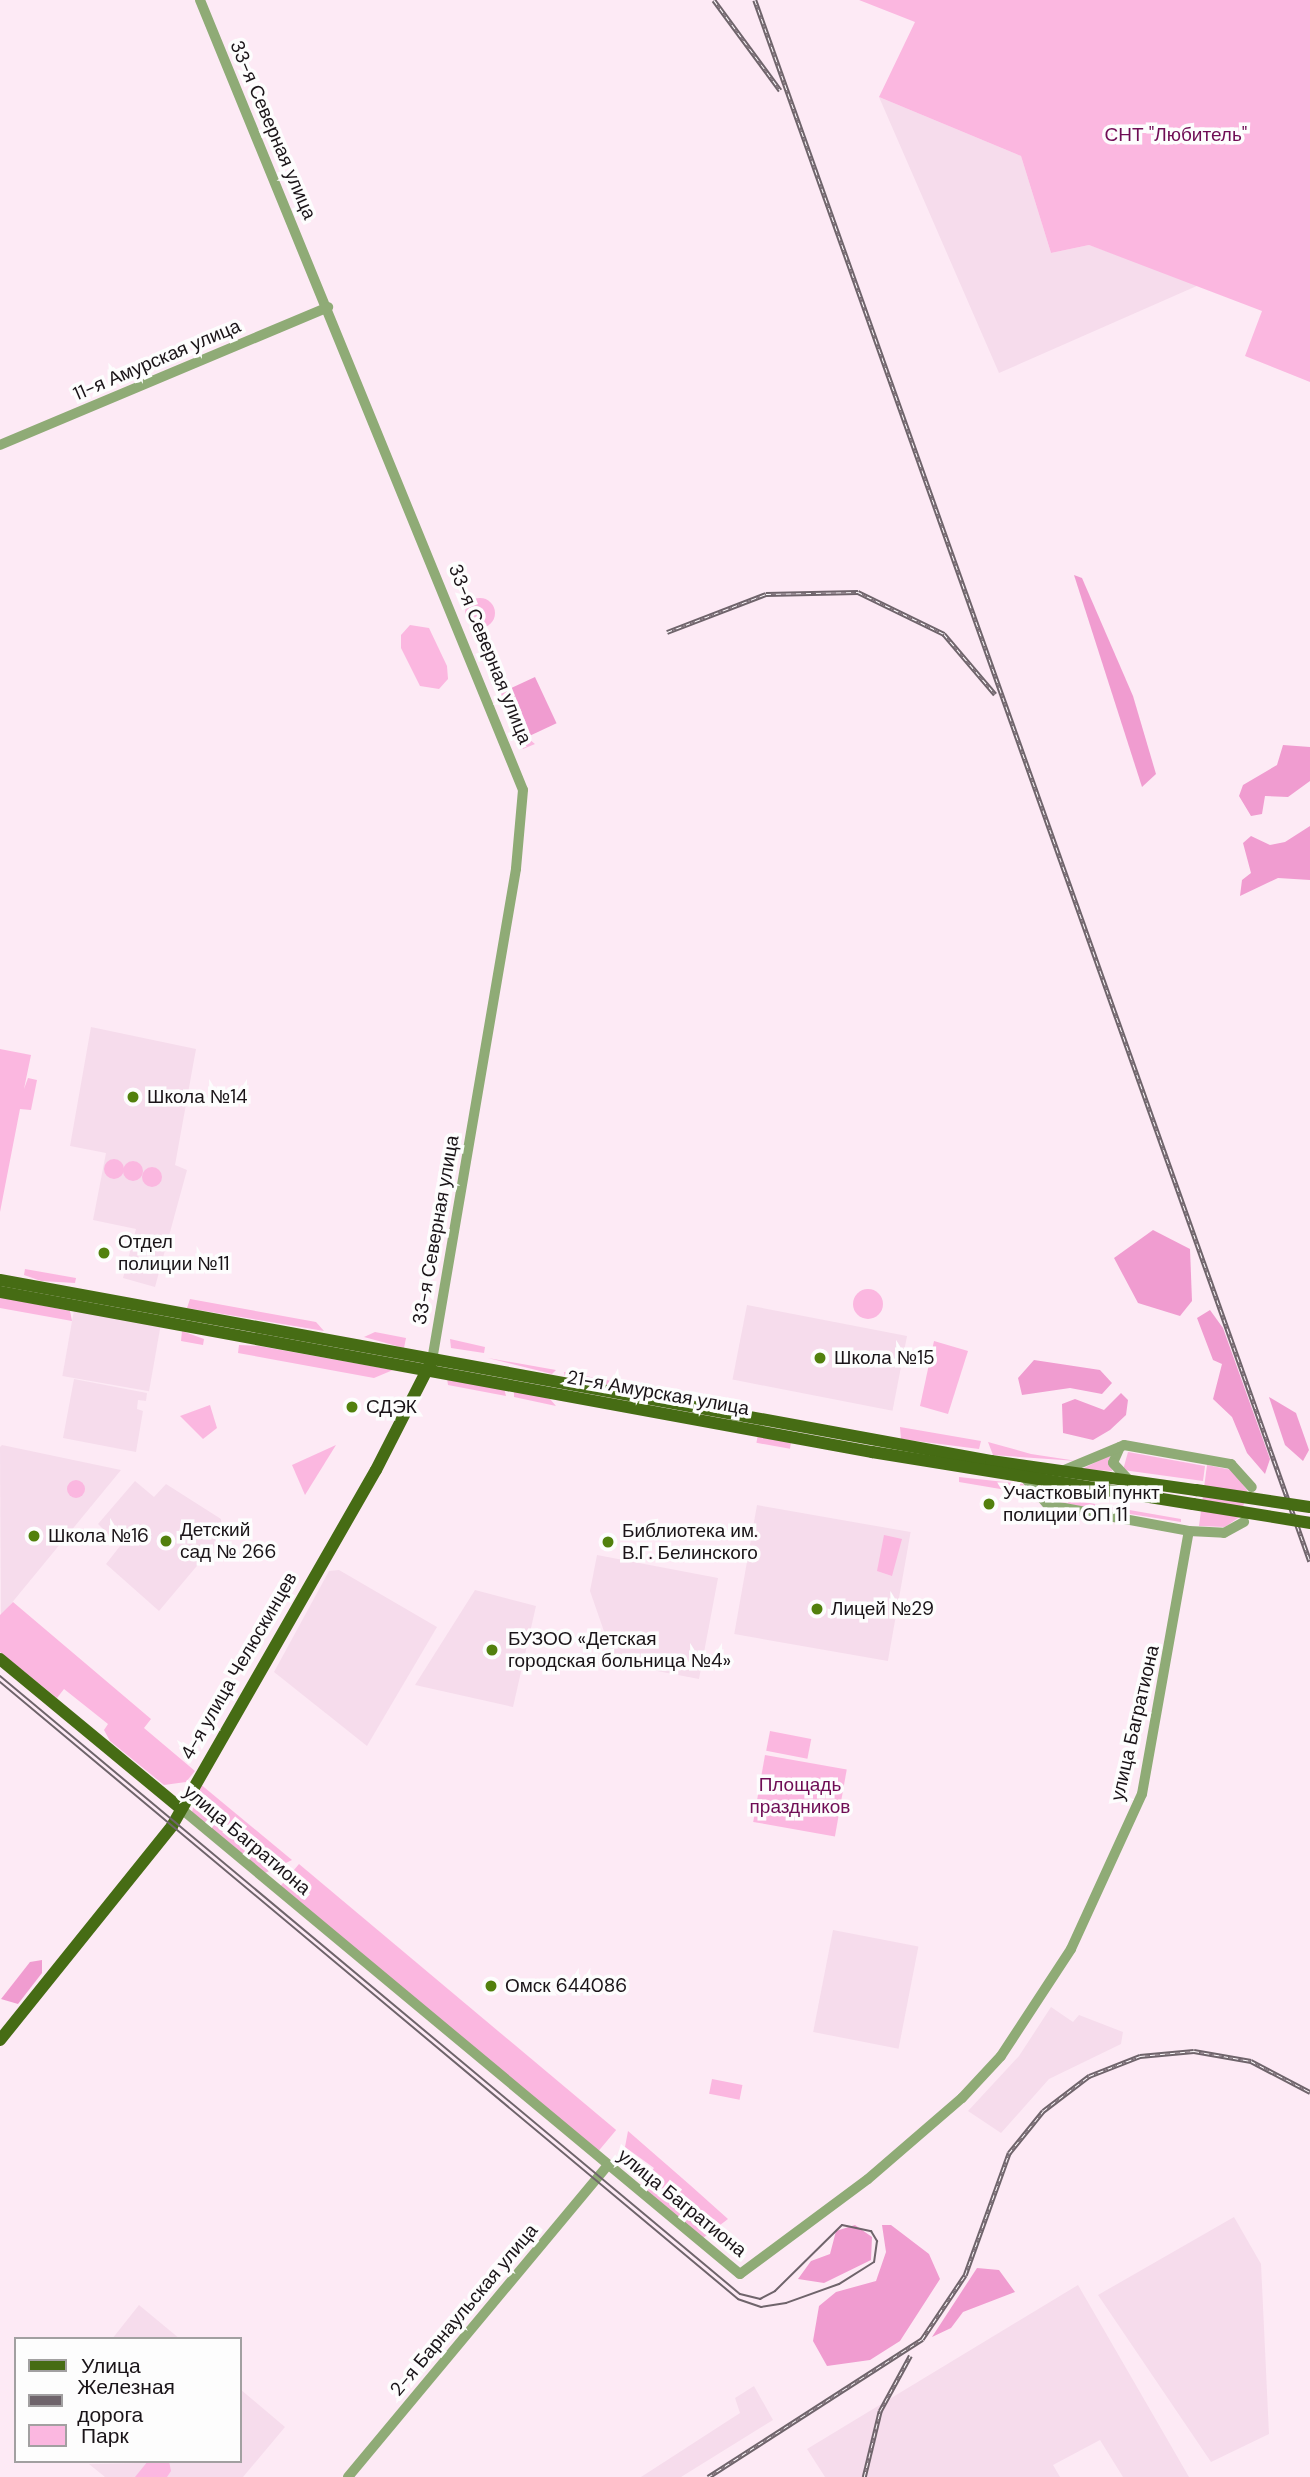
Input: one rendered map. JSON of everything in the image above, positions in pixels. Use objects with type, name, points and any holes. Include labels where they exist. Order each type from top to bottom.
[{"type":"main road","name":"21-я Амурская улица","points":[[0,1280],[430,1364]]},
{"type":"main road","name":"21-я Амурская улица","points":[[0,1292],[514,1379],[756,1424],[1026,1479],[1310,1523]]},
{"type":"main road","name":"4-я улица Челюскинцев","points":[[0,2040],[160,1844],[430,1364]]},
{"type":"main road","name":"21-я Амурская улица","points":[[756,1424],[1055,1471],[1310,1507]]},
{"type":"main road","name":"улица Багратиона","points":[[0,1659],[179,1807]]},
{"type":"street","name":"33-я Северная улица","points":[[200,0],[487,693],[524,802],[430,1364]]},
{"type":"street","name":"11-я Амурская улица","points":[[0,445],[328,307]]},
{"type":"street","points":[[1124,1445],[1113,1463],[1132,1481]]},
{"type":"street","points":[[1055,1471],[1124,1445],[1231,1464],[1252,1487]]},
{"type":"street","points":[[1026,1479],[1048,1505],[1189,1531],[1224,1533],[1244,1522]]},
{"type":"street","points":[[1048,1505],[1050,1493],[1062,1485]]},
{"type":"street","name":"улица Багратиона","points":[[179,1807],[740,2274],[886,2165],[985,2074],[1071,1949],[1134,1814],[1156,1729],[1189,1531]]},
{"type":"street","name":"2-я Барнаульская улица","points":[[348,2477],[607,2166]]},
{"type":"shaded area","points":[[879,97],[1021,156],[1051,253],[1089,245],[1199,285],[999,373]]},
{"type":"shaded area","points":[[1074,575],[1082,578],[1133,696],[1156,774],[1142,787]]},
{"type":"shaded area","points":[[535,677],[557,723],[527,737],[505,691]]},
{"type":"shaded area","points":[[1283,745],[1310,747],[1310,781],[1288,797],[1265,796],[1262,814],[1251,816],[1239,796],[1243,785],[1277,765]]},
{"type":"shaded area","points":[[1310,826],[1310,880],[1278,878],[1240,896],[1242,880],[1251,873],[1243,843],[1251,836],[1270,845],[1285,842]]},
{"type":"shaded area","name":"Школа №14","points":[[91,1027],[196,1049],[175,1165],[187,1170],[155,1287],[123,1278],[136,1229],[93,1220],[106,1153],[70,1146]]},
{"type":"shaded area","points":[[1153,1230],[1190,1249],[1192,1301],[1180,1316],[1138,1303],[1114,1258]]},
{"type":"shaded area","name":"Школа №15","points":[[747,1305],[907,1336],[893,1411],[732,1380]]},
{"type":"shaded area","points":[[74,1310],[161,1325],[149,1391],[62,1376]]},
{"type":"shaded area","points":[[1210,1310],[1223,1328],[1270,1459],[1265,1474],[1247,1453],[1232,1417],[1213,1399],[1222,1364],[1213,1360],[1197,1318]]},
{"type":"shaded area","points":[[1034,1360],[1100,1370],[1112,1383],[1102,1394],[1070,1388],[1022,1395],[1018,1378]]},
{"type":"shaded area","points":[[74,1379],[147,1393],[146,1401],[138,1400],[137,1409],[143,1411],[136,1452],[63,1438]]},
{"type":"shaded area","points":[[1121,1393],[1128,1400],[1126,1415],[1110,1430],[1093,1440],[1063,1433],[1062,1404],[1075,1399],[1104,1410]]},
{"type":"shaded area","points":[[1269,1397],[1296,1413],[1309,1450],[1303,1461],[1285,1445]]},
{"type":"shaded area","name":"Школа №16","points":[[2,1445],[121,1470],[1,1616],[0,1447]]},
{"type":"shaded area","name":"Детский сад № 266","points":[[135,1481],[154,1497],[166,1484],[221,1519],[222,1536],[159,1611],[106,1564],[120,1546],[98,1524]]},
{"type":"shaded area","name":"Лицей №29","points":[[757,1505],[911,1532],[888,1661],[734,1634]]},
{"type":"shaded area","points":[[597,1555],[718,1578],[699,1679],[615,1663],[590,1591]]},
{"type":"shaded area","points":[[339,1570],[437,1627],[367,1746],[274,1672],[329,1571]]},
{"type":"shaded area","points":[[475,1590],[536,1606],[513,1707],[415,1685]]},
{"type":"shaded area","points":[[833,1930],[918,1947],[899,2049],[813,2032]]},
{"type":"shaded area","points":[[42,1960],[42,1973],[18,2004],[1,1999],[30,1962]]},
{"type":"shaded area","points":[[1051,2007],[1073,2022],[1079,2015],[1123,2032],[1121,2044],[1049,2079],[1001,2133],[968,2111],[1019,2056]]},
{"type":"shaded area","points":[[1234,2217],[1261,2264],[1269,2434],[1211,2462],[1098,2295]]},
{"type":"shaded area","points":[[855,2225],[872,2237],[871,2260],[824,2283],[798,2279],[811,2261],[830,2254],[836,2231]]},
{"type":"shaded area","points":[[882,2225],[891,2225],[929,2254],[940,2279],[900,2341],[870,2360],[827,2366],[813,2341],[819,2306],[836,2292],[876,2281],[886,2252]]},
{"type":"shaded area","points":[[977,2268],[999,2270],[1015,2292],[963,2312],[951,2328],[932,2337]]},
{"type":"shaded area","points":[[1078,2285],[1189,2477],[1123,2477],[1100,2440],[1053,2465],[1060,2477],[825,2477],[807,2449]]},
{"type":"shaded area","points":[[139,2305],[178,2337],[114,2337]]},
{"type":"shaded area","points":[[754,2386],[773,2420],[681,2477],[641,2477],[740,2413],[735,2398]]},
{"type":"shaded area","points":[[242,2391],[285,2427],[243,2477],[105,2477],[89,2464],[242,2463]]},
{"type":"green space","name":"СНТ \"Любитель\"","points":[[859,0],[1310,0],[1310,382],[1245,356],[1262,311],[1089,245],[1051,253],[1021,156],[879,97],[915,22]]},
{"type":"green space","points":[[480,598],[491,602],[495,613],[491,624],[480,628],[469,624],[465,613],[469,602]]},
{"type":"green space","points":[[410,625],[429,628],[447,666],[448,679],[439,689],[420,686],[401,648],[401,635]]},
{"type":"green space","points":[[483,634],[503,681],[499,683],[477,642]]},
{"type":"green space","points":[[508,687],[523,734],[535,744],[523,749],[500,694]]},
{"type":"green space","points":[[0,1049],[31,1055],[24,1089],[28,1078],[37,1080],[31,1110],[20,1109],[0,1212]]},
{"type":"green space","points":[[114,1159],[121,1162],[124,1169],[121,1176],[114,1179],[107,1176],[104,1169],[107,1162]]},
{"type":"green space","points":[[133,1161],[140,1164],[143,1171],[140,1178],[133,1181],[126,1178],[123,1171],[126,1164]]},
{"type":"green space","points":[[152,1167],[159,1170],[162,1177],[159,1184],[152,1187],[145,1184],[142,1177],[145,1170]]},
{"type":"green space","points":[[25,1269],[76,1278],[75,1283],[41,1281],[24,1275]]},
{"type":"green space","points":[[868,1289],[879,1293],[883,1304],[879,1315],[868,1319],[857,1315],[853,1304],[857,1293]]},
{"type":"green space","points":[[0,1297],[70,1311],[72,1321],[0,1308]]},
{"type":"green space","points":[[190,1299],[316,1322],[324,1331],[187,1308]]},
{"type":"green space","points":[[182,1331],[204,1339],[203,1345],[181,1341]]},
{"type":"green space","points":[[375,1332],[406,1338],[404,1348],[364,1337]]},
{"type":"green space","points":[[450,1339],[485,1347],[484,1353],[451,1348]]},
{"type":"green space","points":[[934,1341],[968,1351],[948,1414],[920,1406]]},
{"type":"green space","points":[[239,1345],[259,1346],[393,1370],[374,1378],[238,1353]]},
{"type":"green space","points":[[488,1358],[556,1370],[552,1374]]},
{"type":"green space","points":[[564,1372],[649,1388],[652,1392],[565,1377]]},
{"type":"green space","points":[[447,1378],[504,1388],[506,1396],[448,1385]]},
{"type":"green space","points":[[514,1390],[550,1399],[556,1406],[514,1397]]},
{"type":"green space","points":[[210,1405],[217,1428],[203,1439],[180,1416]]},
{"type":"green space","points":[[900,1427],[981,1441],[979,1449],[901,1439]]},
{"type":"green space","points":[[758,1434],[791,1440],[790,1449],[756,1443]]},
{"type":"green space","points":[[988,1442],[1031,1454],[1077,1461],[993,1455]]},
{"type":"green space","points":[[336,1445],[305,1495],[292,1465]]},
{"type":"green space","points":[[1128,1452],[1205,1466],[1203,1481],[1123,1470]]},
{"type":"green space","points":[[1110,1455],[1112,1471],[1082,1469]]},
{"type":"green space","points":[[1207,1465],[1232,1470],[1247,1490],[1241,1516],[1225,1527],[1199,1526]]},
{"type":"green space","points":[[959,1477],[1023,1484],[1036,1495],[959,1482]]},
{"type":"green space","points":[[76,1480],[82,1483],[85,1489],[82,1495],[76,1498],[70,1495],[67,1489],[70,1483]]},
{"type":"green space","points":[[1055,1497],[1181,1519],[1181,1522],[1060,1503]]},
{"type":"green space","points":[[884,1535],[902,1539],[892,1576],[877,1571]]},
{"type":"green space","points":[[13,1602],[151,1719],[144,1728],[195,1771],[186,1782],[164,1785],[110,1741],[104,1730],[108,1724],[64,1689],[57,1698],[0,1652],[0,1615]]},
{"type":"green space","points":[[770,1731],[811,1739],[807,1759],[766,1751]]},
{"type":"green space","name":"Площадь праздников","points":[[765,1755],[847,1769],[835,1836],[753,1822]]},
{"type":"green space","points":[[199,1783],[292,1860],[263,1874],[192,1812]]},
{"type":"green space","points":[[299,1864],[616,2130],[596,2154],[279,1888]]},
{"type":"green space","points":[[712,2079],[742,2085],[740,2100],[709,2094]]},
{"type":"green space","points":[[628,2131],[728,2219],[699,2241],[637,2190],[654,2168],[625,2147]]},
{"type":"green space","points":[[146,2463],[169,2463],[171,2471],[167,2477],[135,2477]]},
{"type":"tram line","points":[[0,1676],[740,2294],[760,2299],[775,2291],[842,2225],[871,2231],[877,2241],[874,2262],[839,2284],[786,2303],[761,2307],[738,2299],[0,1682]]},
{"type":"railway","points":[[714,0],[780,90]]},
{"type":"railway","points":[[755,0],[1310,1561]]},
{"type":"railway","points":[[667,632],[766,594],[858,592],[944,634],[995,694]]},
{"type":"railway","points":[[708,2477],[922,2339],[965,2275],[1009,2153],[1043,2111],[1089,2076],[1140,2056],[1194,2051],[1251,2061],[1310,2092]]},
{"type":"railway","points":[[864,2477],[880,2411],[910,2356]]},
{"type":"place","name":"Школа №14","points":[[133,1097]]},
{"type":"place","name":"Отдел полиции №11","points":[[104,1253]]},
{"type":"place","name":"Школа №15","points":[[820,1358]]},
{"type":"place","name":"СДЭК","points":[[352,1407]]},
{"type":"place","name":"Участковый пункт полиции ОП 11","points":[[989,1504]]},
{"type":"place","name":"Школа №16","points":[[34,1536]]},
{"type":"place","name":"Детский сад № 266","points":[[166,1541]]},
{"type":"place","name":"Библиотека им. В.Г. Белинского","points":[[608,1542]]},
{"type":"place","name":"Лицей №29","points":[[817,1609]]},
{"type":"place","name":"БУЗОО «Детская городская больница №4»","points":[[492,1650]]},
{"type":"place","name":"Омск 644086","points":[[491,1986]]}]
